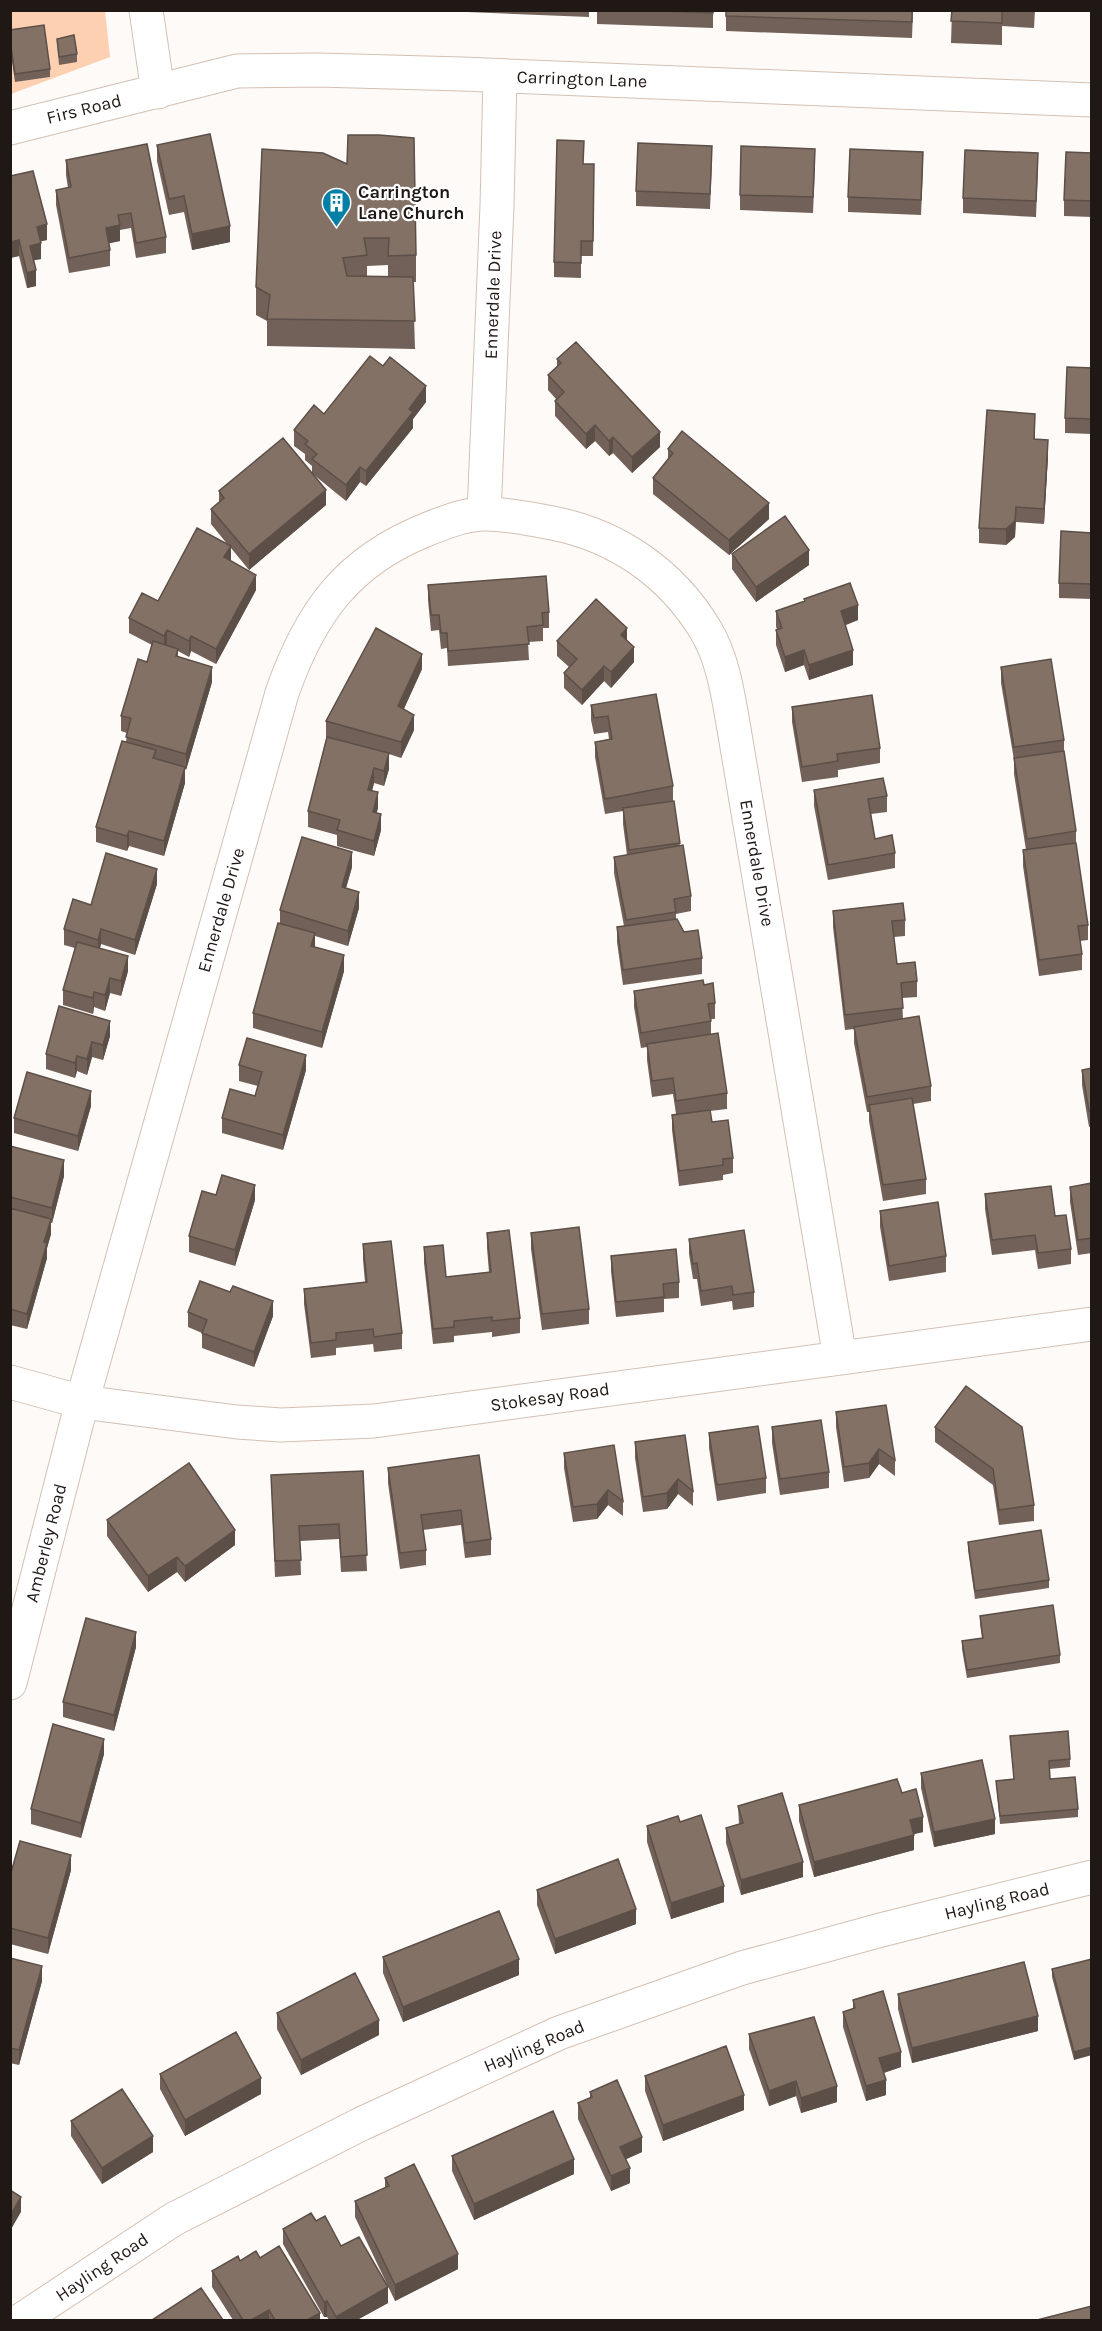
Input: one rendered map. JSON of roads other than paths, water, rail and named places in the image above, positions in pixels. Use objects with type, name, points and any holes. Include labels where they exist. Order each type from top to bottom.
[{"type":"street","points":[[146,10],[158,92]]},
{"type":"street","name":"Carrington Lane","points":[[158,92],[237,71],[318,70],[1092,100]]},
{"type":"street","name":"Ennerdale Drive","points":[[484,514],[500,76]]},
{"type":"street","name":"Firs Road","points":[[10,128],[158,92]]},
{"type":"street","name":"Ennerdale Drive","points":[[82,1402],[282,693],[295,657],[310,626],[338,590],[361,567],[385,550],[416,534],[452,520],[484,514],[564,525],[604,538],[644,561],[679,594],[706,630],[724,675],[734,729],[840,1358]]},
{"type":"street","name":"Stokesay Road","points":[[10,1382],[82,1402],[237,1422],[281,1425],[324,1424],[374,1421],[1091,1325]]},
{"type":"street","name":"Amberley Road","points":[[10,1683],[82,1402]]},
{"type":"street","name":"Hayling Road","points":[[21,2320],[174,2219],[361,2124],[559,2033],[742,1968],[881,1930],[1092,1877]]},
{"type":"place","name":"Carrington Lane Church","points":[[337,228]]}]
